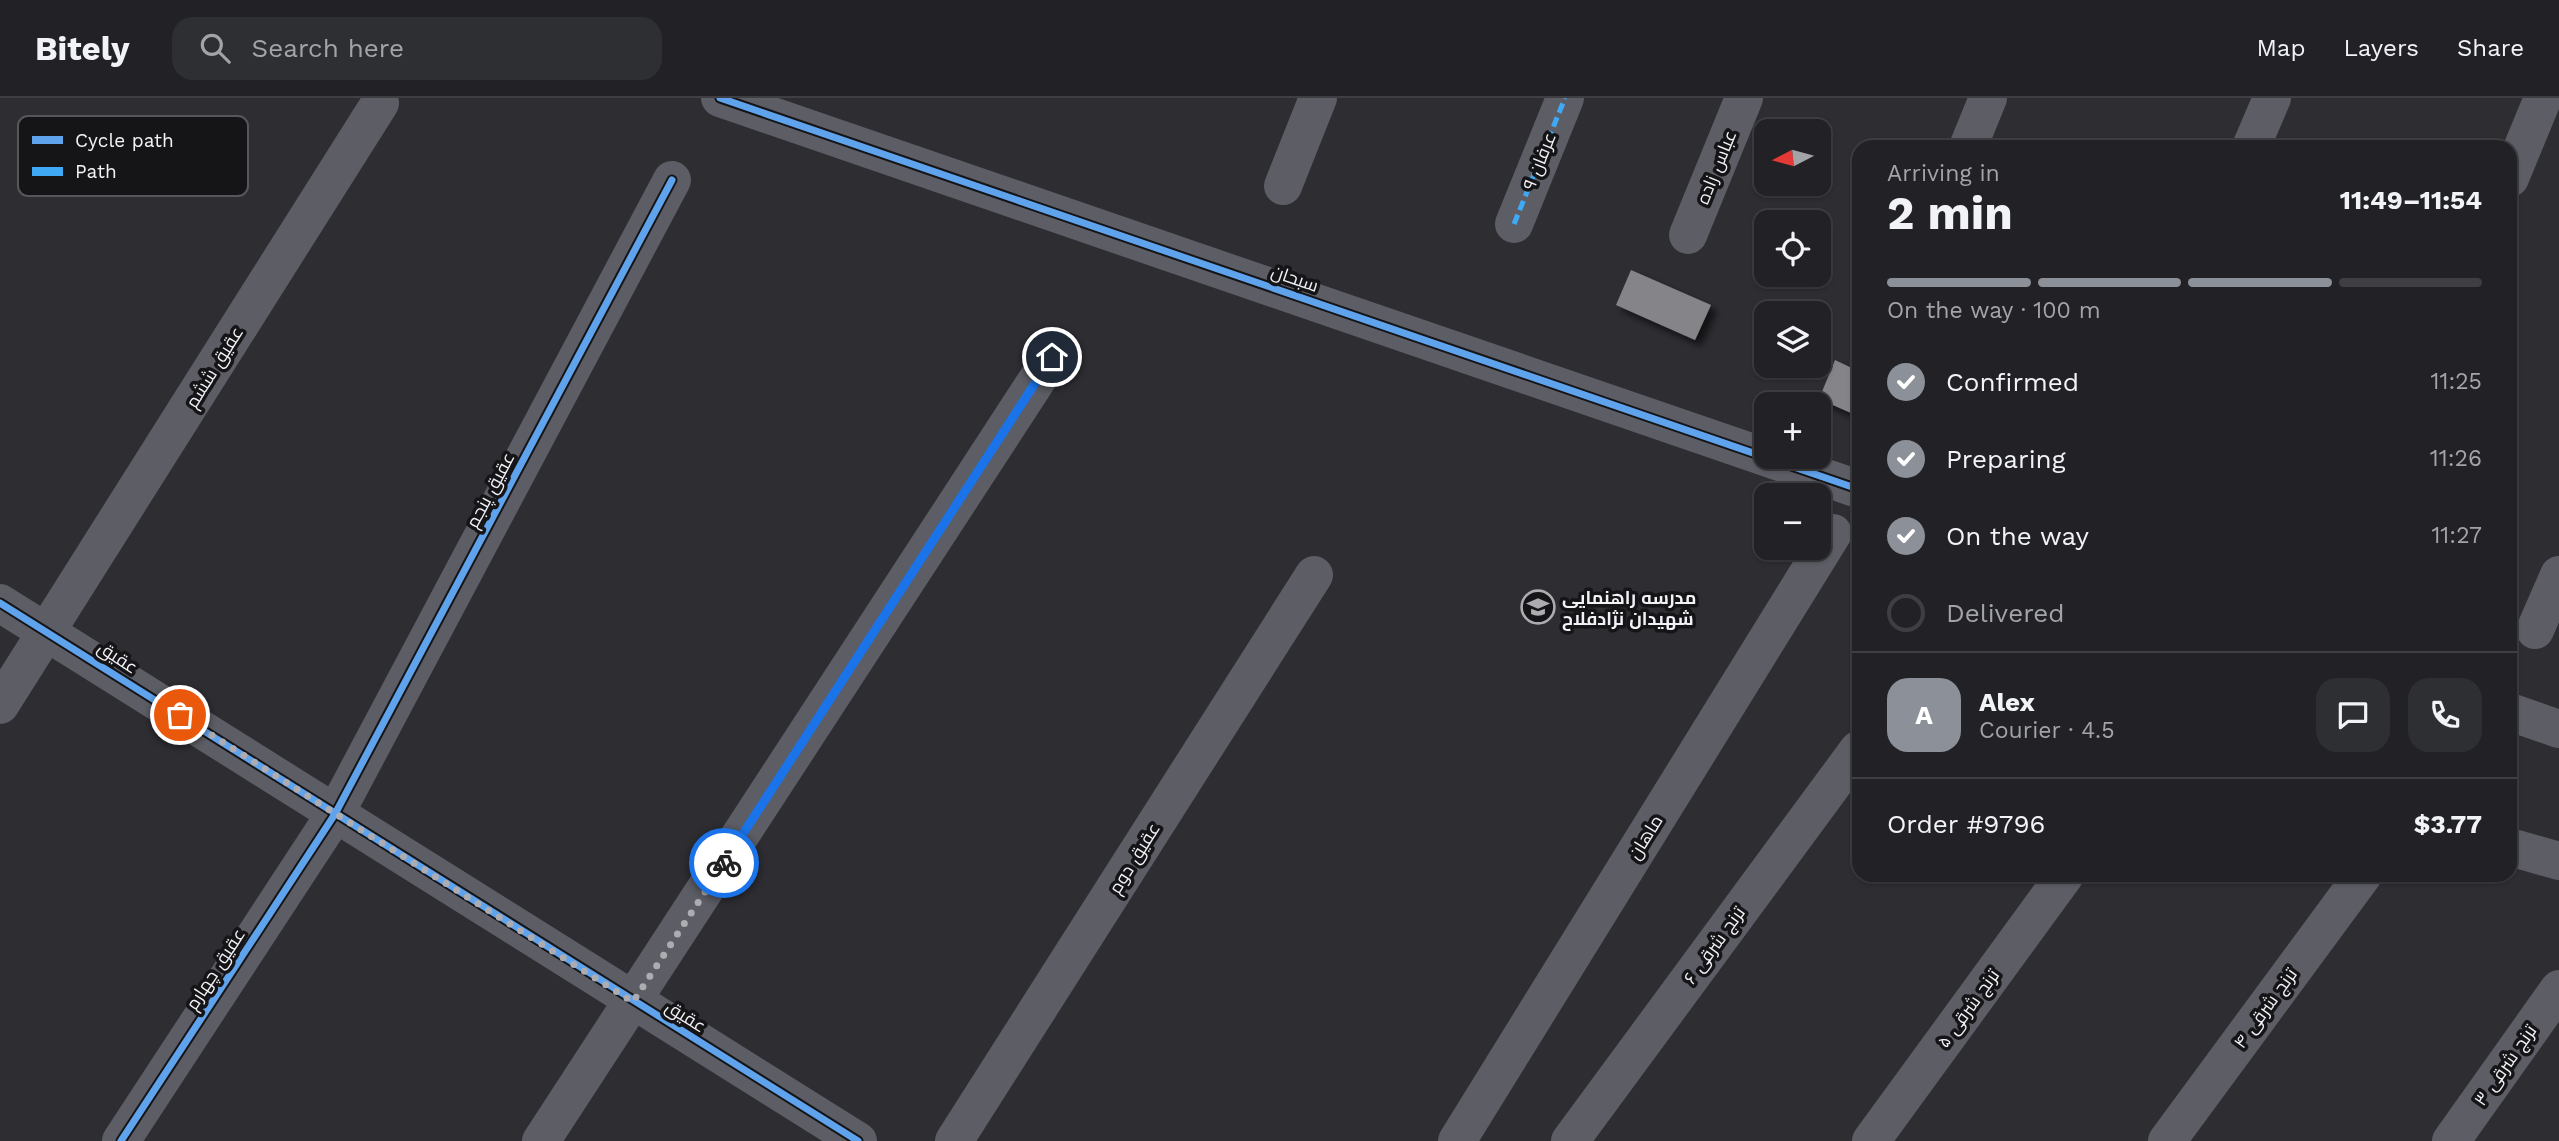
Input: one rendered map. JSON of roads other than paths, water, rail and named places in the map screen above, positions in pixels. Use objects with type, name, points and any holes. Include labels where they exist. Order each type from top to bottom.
[{"type":"street","name":"سبحان","points":[[720,98],[1754,454]]},
{"type":"street","points":[[1283,186],[1318,98]]},
{"type":"street","name":"عرفان ۹","points":[[1514,224],[1565,98]]},
{"type":"street","name":"عباس زاده","points":[[1688,235],[1744,98]]},
{"type":"street","points":[[1971,140],[1989,98]]},
{"type":"street","points":[[2254,140],[2272,98]]},
{"type":"street","points":[[2517,161],[2543,98]]},
{"type":"street","name":"عقیق ششم","points":[[0,705],[380,103]]},
{"type":"street","name":"عقیق پنجم","points":[[335,814],[672,180]]},
{"type":"street","points":[[541,1141],[1052,357]]},
{"type":"street","points":[[1773,469],[1787,483]]},
{"type":"street","name":"سبحان","points":[[1799,469],[1852,487]]},
{"type":"street","name":"ماهان","points":[[1457,1141],[1837,526]]},
{"type":"street","name":"عقیق دوم","points":[[954,1141],[1314,575]]},
{"type":"street","points":[[2535,630],[2559,575]]},
{"type":"street","name":"عقیق","points":[[0,603],[858,1141]]},
{"type":"street","points":[[2517,714],[2559,729]]},
{"type":"street","name":"ترنج شرقی ۶","points":[[1570,1141],[1852,758]]},
{"type":"street","name":"عقیق چهارم","points":[[121,1141],[335,814]]},
{"type":"street","points":[[2517,849],[2559,861]]},
{"type":"street","name":"ترنج شرقی ۵","points":[[1871,1141],[2060,882]]},
{"type":"street","name":"ترنج شرقی ۴","points":[[2167,1141],[2358,882]]},
{"type":"street","name":"ترنج شرقی ۳","points":[[2451,1141],[2559,989]]},
{"type":"place","name":"مدرسه راهنمایی شهیدان نژادفلاح","points":[[1538,607]]}]
